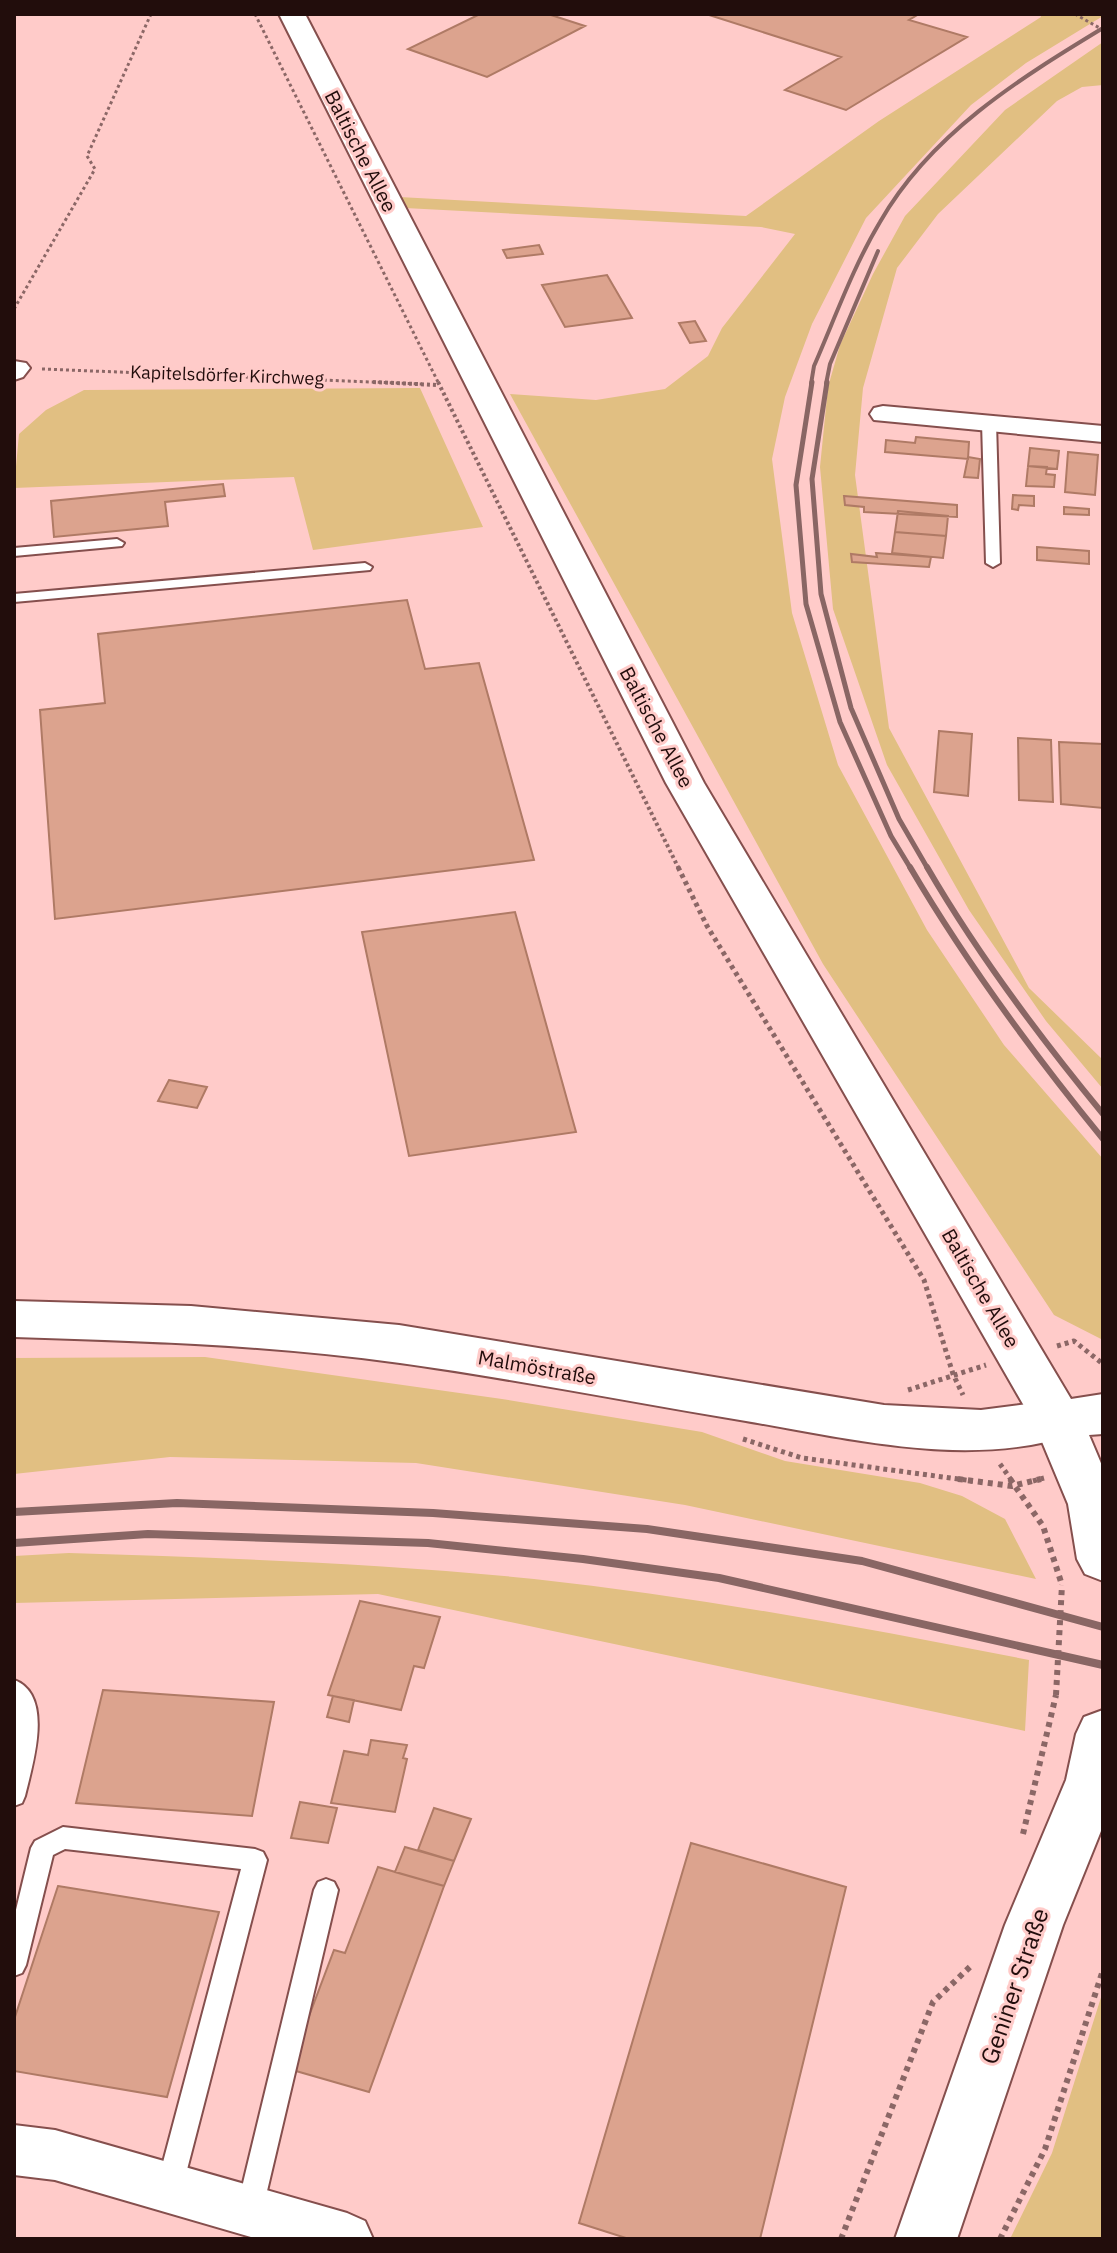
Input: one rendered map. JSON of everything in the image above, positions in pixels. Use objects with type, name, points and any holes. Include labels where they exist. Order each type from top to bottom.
[{"type":"main road","name":"Baltische Allee","points":[[292,14],[685,783],[1081,1417]]},
{"type":"main road","name":"Malmöstraße","points":[[14,1319],[191,1324],[399,1344],[884,1425],[981,1430],[1081,1417]]},
{"type":"main road","points":[[1081,1417],[1103,1559]]},
{"type":"main road","name":"Geniner Straße","points":[[926,2239],[1034,1925],[1094,1780],[1103,1734]]},
{"type":"street","points":[[883,414],[1103,434]]},
{"type":"street","points":[[14,2150],[55,2155],[347,2239]]},
{"type":"lane","points":[[989,422],[993,563]]},
{"type":"lane","points":[[14,552],[117,543]]},
{"type":"lane","points":[[14,598],[365,567]]},
{"type":"lane","points":[[14,1690],[24,1700],[27,1720],[14,1796]]},
{"type":"lane","points":[[14,1965],[43,1848],[63,1838],[255,1860],[170,2188]]},
{"type":"lane","points":[[249,2210],[326,1890]]},
{"type":"path","points":[[14,309],[95,169],[87,156],[151,14]]},
{"type":"path","points":[[255,14],[707,926],[924,1280],[953,1374]]},
{"type":"path","points":[[1075,14],[1103,30]]},
{"type":"path","name":"Kapitelsdörfer Kirchweg","points":[[15,369],[437,385]]},
{"type":"path","points":[[733,1436],[802,1458],[1012,1486],[1043,1526],[1062,1585],[1056,1695],[1021,1842]]},
{"type":"path","points":[[841,2239],[933,2002],[979,1959]]},
{"type":"path","points":[[1000,2239],[1045,2149],[1103,1970]]},
{"type":"shaded area","points":[[1040,14],[1103,16],[1026,63],[971,105],[866,218],[812,324],[785,397],[772,459],[792,613],[838,765],[927,930],[1004,1045],[1103,1159],[1103,1340],[1054,1315],[823,964],[510,394],[596,400],[665,389],[708,356],[722,328],[795,234],[761,227],[405,208],[399,197],[746,216],[879,121],[1041,17]]},
{"type":"shaded area","points":[[1103,42],[1103,85],[1082,87],[1057,101],[938,214],[897,268],[863,388],[855,475],[889,728],[1029,988],[1103,1060],[1103,1089],[1046,1021],[969,910],[887,765],[833,609],[820,467],[828,387],[840,345],[873,274],[905,216],[1005,110]]},
{"type":"shaded area","points":[[420,388],[483,527],[313,550],[294,477],[14,488],[19,434],[46,410],[84,390]]},
{"type":"shaded area","points":[[205,1357],[502,1399],[702,1432],[785,1461],[920,1483],[962,1496],[1005,1519],[1036,1579],[685,1505],[416,1463],[170,1457],[14,1474],[14,1358]]},
{"type":"shaded area","points":[[69,1553],[244,1559],[476,1573],[720,1604],[906,1636],[1029,1660],[1025,1731],[378,1594],[14,1603],[14,1556]]},
{"type":"shaded area","points":[[1103,1991],[1103,2239],[1010,2239],[1052,2153]]},
{"type":"building","points":[[480,14],[553,14],[585,26],[487,77],[408,49]]},
{"type":"building","points":[[706,14],[919,14],[909,20],[967,37],[846,110],[785,90],[841,57]]},
{"type":"building","points":[[539,245],[543,254],[507,258],[503,250]]},
{"type":"building","points":[[607,275],[632,318],[565,327],[542,285]]},
{"type":"building","points":[[695,321],[706,341],[690,343],[679,323]]},
{"type":"building","points":[[916,437],[969,442],[968,459],[885,452],[886,440],[915,443]]},
{"type":"building","points":[[1030,448],[1059,451],[1057,469],[1028,466]]},
{"type":"building","points":[[1068,452],[1098,455],[1095,495],[1065,492]]},
{"type":"building","points":[[968,457],[980,459],[978,478],[964,477]]},
{"type":"building","points":[[1028,466],[1047,467],[1046,474],[1055,475],[1054,487],[1026,486]]},
{"type":"building","points":[[223,484],[225,496],[165,502],[168,526],[54,537],[51,501]]},
{"type":"building","points":[[1013,495],[1034,496],[1034,506],[1019,505],[1018,510],[1012,509]]},
{"type":"building","points":[[844,496],[957,505],[957,517],[864,512],[864,507],[845,505]]},
{"type":"building","points":[[1064,507],[1089,509],[1089,515],[1064,514]]},
{"type":"building","points":[[898,511],[948,516],[946,536],[895,532]]},
{"type":"building","points":[[895,532],[946,536],[943,558],[892,553]]},
{"type":"building","points":[[1037,547],[1089,551],[1089,564],[1037,560]]},
{"type":"building","points":[[876,553],[931,557],[929,567],[852,562],[851,554],[877,557]]},
{"type":"building","points":[[407,600],[425,669],[479,663],[534,860],[55,919],[40,710],[105,703],[98,634]]},
{"type":"building","points":[[939,731],[972,734],[968,796],[934,792]]},
{"type":"building","points":[[1018,738],[1051,740],[1053,802],[1019,800]]},
{"type":"building","points":[[1059,742],[1103,744],[1103,808],[1061,804]]},
{"type":"building","points":[[515,912],[576,1132],[409,1156],[362,932]]},
{"type":"building","points":[[169,1080],[207,1087],[197,1108],[158,1101]]},
{"type":"building","points":[[360,1601],[440,1617],[424,1668],[414,1666],[401,1710],[328,1695]]},
{"type":"building","points":[[103,1690],[274,1702],[252,1816],[76,1803]]},
{"type":"building","points":[[333,1696],[354,1700],[349,1722],[327,1717]]},
{"type":"building","points":[[371,1740],[407,1745],[403,1758],[407,1759],[395,1812],[331,1803],[344,1751],[368,1755]]},
{"type":"building","points":[[300,1802],[337,1808],[328,1843],[291,1838]]},
{"type":"building","points":[[434,1808],[471,1819],[454,1861],[418,1850]]},
{"type":"building","points":[[691,1843],[846,1887],[760,2239],[629,2239],[579,2223]]},
{"type":"building","points":[[405,1847],[454,1861],[444,1886],[395,1872]]},
{"type":"building","points":[[378,1867],[444,1886],[369,2092],[289,2069],[334,1950],[345,1953]]},
{"type":"building","points":[[58,1886],[219,1912],[167,2097],[14,2071],[14,2020]]},
{"type":"railway","points":[[811,384],[814,366],[853,275],[870,239],[900,190],[950,135],[979,111],[1040,67],[1103,28]]},
{"type":"railway","points":[[826,384],[830,364],[878,251]]},
{"type":"railway","points":[[812,382],[796,485],[806,604],[840,722],[891,836],[911,869]]},
{"type":"railway","points":[[827,382],[812,479],[821,594],[851,708],[899,819],[928,869]]},
{"type":"railway","points":[[910,867],[1001,1007],[1103,1139]]},
{"type":"railway","points":[[927,867],[1010,994],[1103,1114]]},
{"type":"railway","points":[[14,1512],[177,1503],[433,1513],[647,1529],[862,1561],[1103,1627]]},
{"type":"railway","points":[[14,1543],[148,1534],[428,1543],[583,1559],[719,1578],[1103,1665]]}]
